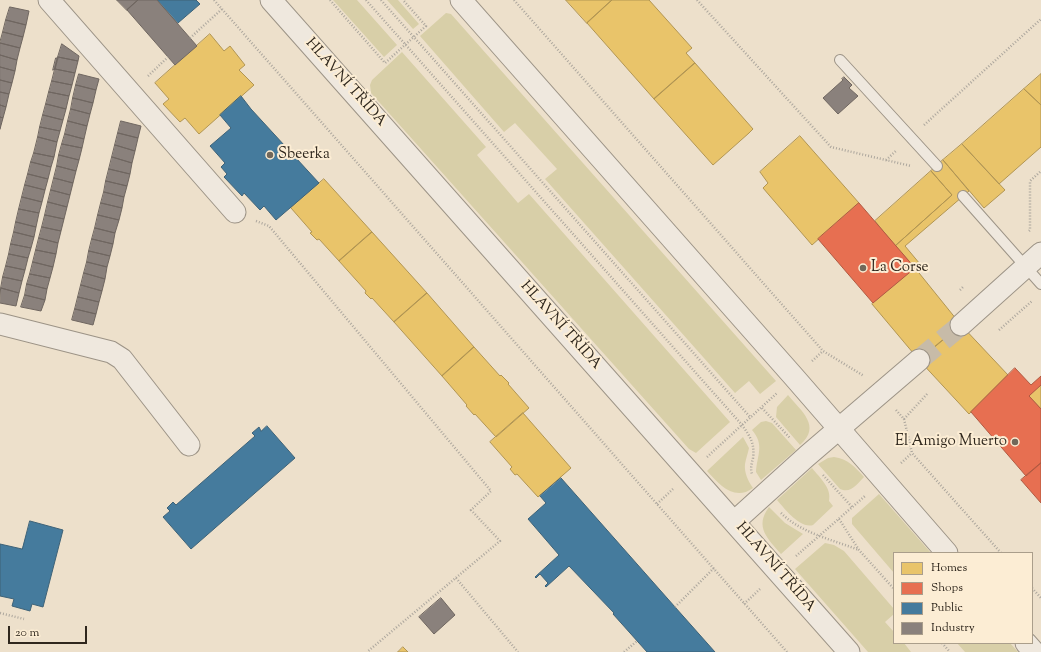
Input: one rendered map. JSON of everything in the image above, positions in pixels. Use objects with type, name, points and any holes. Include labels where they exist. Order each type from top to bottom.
[{"type":"street","points":[[49,0],[235,212]]},
{"type":"street","name":"HLAVNÍ TŘÍDA","points":[[271,0],[849,652]]},
{"type":"street","points":[[461,0],[794,377],[946,552]]},
{"type":"street","points":[[961,325],[1041,252]]},
{"type":"street","points":[[0,324],[111,352],[122,359],[189,445]]},
{"type":"street","points":[[734,522],[919,360]]},
{"type":"street","points":[[1027,644],[1034,652]]},
{"type":"lane","points":[[840,60],[937,166]]},
{"type":"lane","points":[[963,196],[1041,284]]},
{"type":"path","points":[[214,0],[787,652]]},
{"type":"path","points":[[330,0],[385,63],[426,26],[403,0]]},
{"type":"path","points":[[366,0],[749,434],[754,445],[751,468],[754,479],[788,520],[820,536],[859,550]]},
{"type":"path","points":[[381,0],[751,418]]},
{"type":"path","points":[[514,0],[824,351],[864,377],[882,392],[904,419],[912,454],[1000,552]]},
{"type":"path","points":[[697,0],[831,147],[916,167]]},
{"type":"path","points":[[190,38],[222,9]]},
{"type":"path","points":[[886,160],[1041,19]]},
{"type":"path","points":[[235,212],[269,226],[491,491],[471,510],[500,541],[367,652]]},
{"type":"path","points":[[999,330],[1035,298]]},
{"type":"path","points":[[657,504],[824,351]]},
{"type":"path","points":[[904,419],[928,393]]},
{"type":"path","points":[[744,604],[778,572],[912,454]]},
{"type":"path","points":[[839,518],[859,550],[893,588]]},
{"type":"path","points":[[675,606],[714,568]]},
{"type":"path","points":[[456,578],[518,652]]},
{"type":"path","points":[[1033,589],[1041,598]]},
{"type":"path","points":[[0,613],[24,619]]},
{"type":"path","points":[[624,652],[637,641]]},
{"type":"path","points":[[943,644],[950,652]]},
{"type":"shaded area","points":[[333,0],[357,0],[397,45],[384,57]]},
{"type":"shaded area","points":[[387,0],[398,0],[419,24],[413,29]]},
{"type":"shaded area","points":[[446,13],[451,14],[776,381],[760,394],[749,381],[735,393],[545,179],[557,169],[515,123],[504,132],[420,36]]},
{"type":"shaded area","points":[[402,52],[486,147],[477,155],[518,203],[529,194],[730,422],[696,453],[689,449],[371,93],[370,85],[372,80]]},
{"type":"shaded area","points":[[788,395],[803,413],[809,425],[809,431],[806,438],[800,445],[776,417],[777,407]]},
{"type":"shaded area","points":[[766,421],[772,423],[796,450],[761,480],[756,472],[759,445],[756,435],[752,430],[761,422]]},
{"type":"shaded area","points":[[743,437],[749,448],[745,470],[753,488],[746,492],[739,493],[727,490],[707,471]]},
{"type":"shaded area","points":[[834,457],[847,462],[864,477],[851,489],[840,489],[818,464],[828,458]]},
{"type":"shaded area","points":[[812,468],[827,487],[829,492],[829,501],[833,506],[813,525],[808,525],[803,524],[793,517],[777,500]]},
{"type":"shaded area","points":[[879,494],[930,552],[893,552],[893,572],[852,524],[852,518]]},
{"type":"shaded area","points":[[769,507],[785,523],[803,534],[781,554],[764,532],[763,521]]},
{"type":"shaded area","points":[[825,543],[834,545],[844,551],[893,608],[893,615],[885,622],[893,631],[893,644],[905,644],[911,652],[868,652],[795,569]]},
{"type":"shaded area","points":[[958,644],[1011,644],[1018,652],[965,652]]},
{"type":"building: Homes","points":[[566,0],[612,0],[587,23]]},
{"type":"building: Homes","points":[[612,0],[649,0],[692,48],[686,53],[695,63],[654,99],[587,23]]},
{"type":"building: Homes","points":[[210,34],[224,51],[230,46],[245,65],[239,70],[254,85],[199,134],[185,118],[180,122],[163,104],[169,99],[155,83]]},
{"type":"building: Homes","points":[[695,63],[753,129],[713,165],[654,99]]},
{"type":"building: Homes","points":[[1041,74],[1041,105],[1024,89]]},
{"type":"building: Homes","points":[[1024,89],[1041,105],[1041,147],[999,184],[962,144]]},
{"type":"building: Homes","points":[[800,136],[859,203],[812,245],[763,188],[768,183],[760,172]]},
{"type":"building: Homes","points":[[962,144],[1005,190],[984,208],[943,160]]},
{"type":"building: Homes","points":[[943,160],[969,191],[905,246],[920,264],[915,268],[895,246],[952,195],[931,171]]},
{"type":"building: Homes","points":[[931,171],[952,195],[895,246],[875,221]]},
{"type":"building: Homes","points":[[324,179],[372,232],[339,261],[319,239],[317,240],[310,233],[312,232],[291,208]]},
{"type":"building: Homes","points":[[372,232],[427,293],[394,322],[372,298],[371,299],[365,293],[366,291],[339,261]]},
{"type":"building: Homes","points":[[915,268],[961,325],[919,360],[872,304]]},
{"type":"building: Homes","points":[[427,293],[474,347],[442,376],[394,322]]},
{"type":"building: Homes","points":[[961,325],[1008,375],[969,414],[919,360]]},
{"type":"building: Homes","points":[[474,347],[500,376],[501,375],[509,383],[508,384],[529,408],[496,437],[466,406],[467,405],[442,376]]},
{"type":"building: Homes","points":[[1041,385],[1041,409],[1029,396]]},
{"type":"building: Homes","points":[[523,413],[571,468],[538,497],[517,474],[515,475],[510,469],[512,467],[490,442]]},
{"type":"building: Homes","points":[[403,647],[408,652],[398,652]]},
{"type":"building: Shops","points":[[859,203],[915,268],[873,303],[818,239]]},
{"type":"building: Shops","points":[[1015,368],[1031,385],[1041,376],[1041,385],[1029,396],[1041,409],[1041,463],[1026,476],[971,412]]},
{"type":"building: Shops","points":[[1041,463],[1041,503],[1021,480]]},
{"type":"building: Public","points":[[157,0],[196,0],[200,4],[178,23]]},
{"type":"building: Public","points":[[241,96],[251,109],[319,183],[276,220],[264,206],[260,210],[244,193],[242,196],[224,177],[227,174],[221,167],[225,163],[210,146],[231,128],[220,115]]},
{"type":"building: Public","points":[[267,426],[295,458],[191,549],[163,517],[170,511],[167,508],[173,502],[176,505],[255,436],[252,433],[259,427],[261,431]]},
{"type":"building: Public","points":[[561,478],[715,652],[647,652],[613,614],[614,613],[569,566],[546,587],[545,586],[548,583],[540,574],[536,578],[535,577],[559,555],[528,519],[546,503],[540,496]]},
{"type":"building: Public","points":[[30,521],[63,530],[43,607],[32,604],[30,611],[12,606],[14,599],[0,596],[0,544],[22,549]]},
{"type":"building: Industry","points":[[117,0],[138,0],[127,10]]},
{"type":"building: Industry","points":[[138,0],[157,0],[197,46],[175,65],[127,10]]},
{"type":"building: Industry","points":[[10,7],[29,11],[26,25],[6,20]]},
{"type":"building: Industry","points":[[6,20],[26,25],[23,37],[3,32]]},
{"type":"building: Industry","points":[[3,32],[23,37],[20,48],[0,43]]},
{"type":"building: Industry","points":[[0,43],[20,48],[17,60],[0,55]]},
{"type":"building: Industry","points":[[62,44],[79,56],[78,61],[58,57]]},
{"type":"building: Industry","points":[[0,55],[17,60],[15,71],[0,67]]},
{"type":"building: Industry","points":[[58,57],[78,61],[75,73],[55,69]]},
{"type":"building: Industry","points":[[56,58],[58,58],[55,69],[53,70]]},
{"type":"building: Industry","points":[[0,67],[15,71],[12,83],[0,80]]},
{"type":"building: Industry","points":[[55,69],[75,73],[72,85],[52,81]]},
{"type":"building: Industry","points":[[79,74],[99,79],[96,90],[76,85]]},
{"type":"building: Industry","points":[[844,77],[852,85],[849,88],[858,96],[838,114],[823,98],[843,80],[842,79]]},
{"type":"building: Industry","points":[[0,80],[12,83],[9,94],[0,92]]},
{"type":"building: Industry","points":[[52,81],[72,85],[69,96],[49,92]]},
{"type":"building: Industry","points":[[76,85],[96,90],[93,103],[73,98]]},
{"type":"building: Industry","points":[[0,92],[9,94],[6,107],[0,105]]},
{"type":"building: Industry","points":[[49,92],[69,96],[66,109],[46,104]]},
{"type":"building: Industry","points":[[73,98],[93,103],[90,114],[71,109]]},
{"type":"building: Industry","points":[[46,104],[66,109],[63,120],[43,115]]},
{"type":"building: Industry","points":[[0,105],[6,107],[3,118],[0,117]]},
{"type":"building: Industry","points":[[71,109],[90,114],[87,126],[68,121]]},
{"type":"building: Industry","points":[[43,115],[63,120],[60,131],[40,127]]},
{"type":"building: Industry","points":[[0,117],[3,118],[0,129]]},
{"type":"building: Industry","points":[[68,121],[87,126],[84,139],[65,134]]},
{"type":"building: Industry","points":[[121,121],[141,126],[138,138],[118,133]]},
{"type":"building: Industry","points":[[40,127],[60,131],[57,142],[38,137]]},
{"type":"building: Industry","points":[[118,133],[138,138],[135,151],[115,145]]},
{"type":"building: Industry","points":[[65,134],[84,139],[82,148],[62,144]]},
{"type":"building: Industry","points":[[38,137],[57,142],[54,157],[34,153]]},
{"type":"building: Industry","points":[[62,144],[82,148],[79,160],[59,155]]},
{"type":"building: Industry","points":[[115,145],[135,151],[132,163],[112,157]]},
{"type":"building: Industry","points":[[34,153],[54,157],[51,167],[31,162]]},
{"type":"building: Industry","points":[[59,155],[79,160],[76,171],[57,166]]},
{"type":"building: Industry","points":[[112,157],[132,163],[130,174],[109,169]]},
{"type":"building: Industry","points":[[31,162],[51,167],[48,179],[28,174]]},
{"type":"building: Industry","points":[[57,166],[76,171],[73,183],[54,178]]},
{"type":"building: Industry","points":[[109,169],[130,174],[127,186],[106,181]]},
{"type":"building: Industry","points":[[28,174],[48,179],[45,190],[25,185]]},
{"type":"building: Industry","points":[[54,178],[73,183],[70,195],[51,190]]},
{"type":"building: Industry","points":[[106,181],[127,186],[124,197],[104,192]]},
{"type":"building: Industry","points":[[25,185],[45,190],[42,202],[22,197]]},
{"type":"building: Industry","points":[[51,190],[70,195],[67,207],[48,202]]},
{"type":"building: Industry","points":[[104,192],[124,197],[122,208],[101,203]]},
{"type":"building: Industry","points":[[22,197],[42,202],[39,213],[19,209]]},
{"type":"building: Industry","points":[[48,202],[67,207],[64,219],[45,215]]},
{"type":"building: Industry","points":[[101,203],[122,208],[119,220],[98,215]]},
{"type":"building: Industry","points":[[19,209],[39,213],[36,227],[16,222]]},
{"type":"building: Industry","points":[[45,215],[64,219],[61,231],[42,227]]},
{"type":"building: Industry","points":[[98,215],[119,220],[115,233],[95,228]]},
{"type":"building: Industry","points":[[16,222],[36,227],[34,237],[14,232]]},
{"type":"building: Industry","points":[[42,227],[61,231],[58,243],[39,238]]},
{"type":"building: Industry","points":[[95,228],[115,233],[113,244],[92,239]]},
{"type":"building: Industry","points":[[14,232],[34,237],[31,248],[11,244]]},
{"type":"building: Industry","points":[[39,238],[58,243],[56,254],[36,250]]},
{"type":"building: Industry","points":[[92,239],[113,244],[110,256],[89,251]]},
{"type":"building: Industry","points":[[11,244],[31,248],[28,258],[9,254]]},
{"type":"building: Industry","points":[[36,250],[56,254],[53,267],[33,262]]},
{"type":"building: Industry","points":[[89,251],[110,256],[107,267],[87,262]]},
{"type":"building: Industry","points":[[9,254],[28,258],[25,270],[6,266]]},
{"type":"building: Industry","points":[[33,262],[53,267],[50,278],[30,274]]},
{"type":"building: Industry","points":[[87,262],[107,267],[105,279],[84,273]]},
{"type":"building: Industry","points":[[6,266],[25,270],[22,281],[3,277]]},
{"type":"building: Industry","points":[[84,273],[105,279],[102,291],[81,285]]},
{"type":"building: Industry","points":[[30,274],[50,278],[47,289],[27,284]]},
{"type":"building: Industry","points":[[3,277],[22,281],[19,293],[1,288]]},
{"type":"building: Industry","points":[[27,284],[47,289],[45,300],[25,295]]},
{"type":"building: Industry","points":[[81,285],[102,291],[99,302],[78,297]]},
{"type":"building: Industry","points":[[1,288],[19,293],[16,306],[0,303]]},
{"type":"building: Industry","points":[[25,295],[45,300],[41,311],[21,307]]},
{"type":"building: Industry","points":[[78,297],[99,302],[96,314],[75,309]]},
{"type":"building: Industry","points":[[75,309],[96,314],[93,325],[72,320]]},
{"type":"building: Industry","points":[[441,598],[455,615],[434,634],[419,617]]},
{"type":"tunnel","points":[[919,360],[961,325]]},
{"type":"place","name":"Sbeerka","points":[[270,155]]},
{"type":"place","name":"La Corse","points":[[863,268]]},
{"type":"place","name":"El Amigo Muerto","points":[[1015,442]]}]
